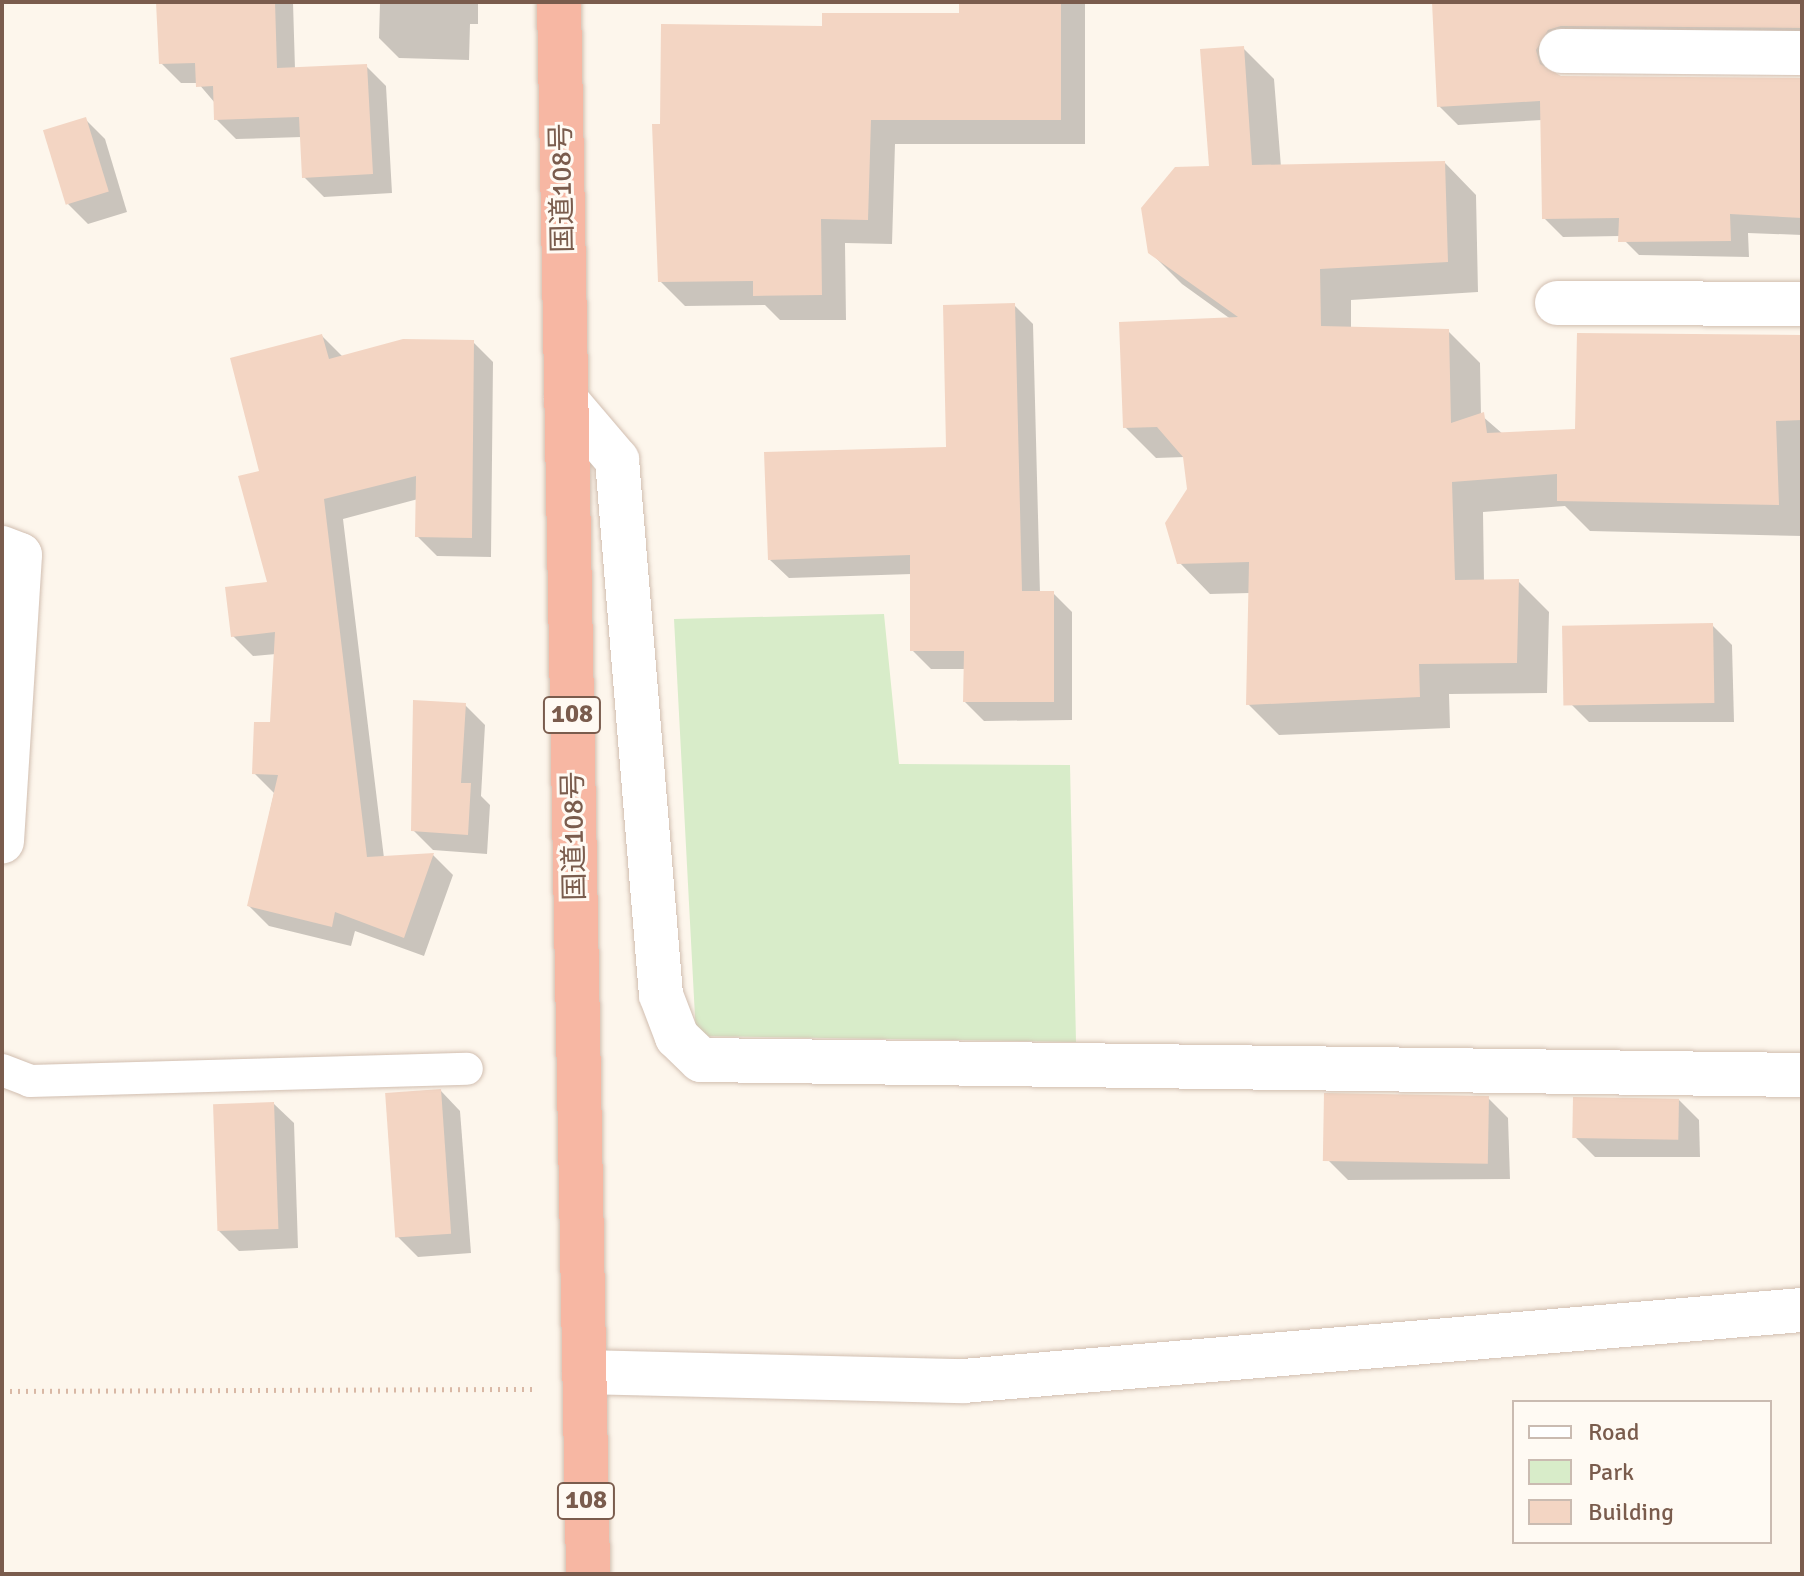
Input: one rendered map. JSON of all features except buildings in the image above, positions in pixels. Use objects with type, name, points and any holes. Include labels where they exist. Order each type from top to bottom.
[{"type":"highway","name":"国道108号","points":[[559,2],[588,1574]]},
{"type":"street","points":[[1561,51],[1802,53]]},
{"type":"street","points":[[1557,303],[1802,304]]},
{"type":"street","points":[[566,400],[617,460],[661,995],[677,1037],[701,1060],[1802,1075]]},
{"type":"street","points":[[2,548],[20,555],[2,841]]},
{"type":"street","points":[[584,1372],[963,1381],[1802,1310]]},
{"type":"lane","points":[[2,1070],[30,1081],[467,1069]]},
{"type":"path","points":[[2,1391],[563,1389],[584,1372]]},
{"type":"green space","points":[[884,614],[899,764],[1070,765],[1076,1042],[696,1036],[674,619]]}]
